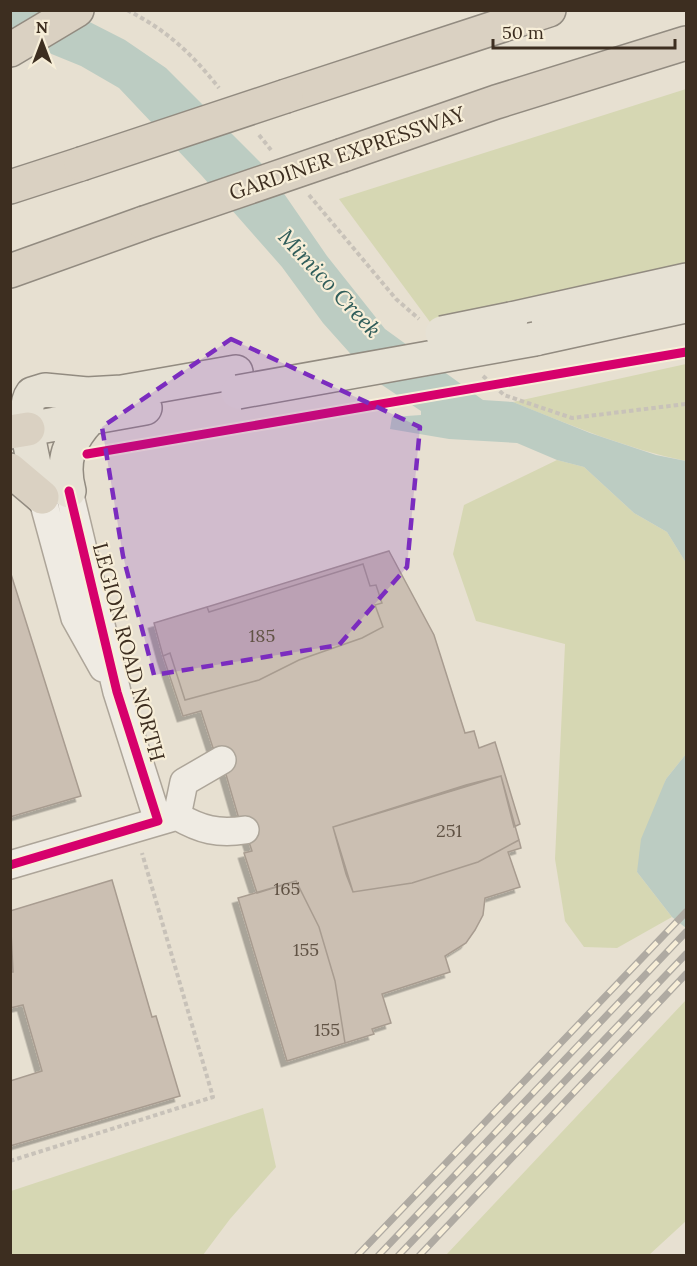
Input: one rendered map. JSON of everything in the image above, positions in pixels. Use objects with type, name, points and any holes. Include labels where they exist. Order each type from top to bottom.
[{"type":"highway","points":[[10,50],[77,10]]},
{"type":"highway","points":[[10,187],[549,10]]},
{"type":"highway","name":"GARDINER EXPRESSWAY","points":[[10,271],[496,102],[687,43]]},
{"type":"highway","points":[[10,470],[55,494]]},
{"type":"main road","points":[[523,329],[687,280]]},
{"type":"main road","points":[[19,430],[90,418],[237,382],[523,329],[687,306]]},
{"type":"main road","points":[[55,494],[19,430],[27,402],[32,394],[45,390],[87,394],[122,392],[237,382]]},
{"type":"main road","points":[[55,494],[71,442],[90,418]]},
{"type":"street","name":"LEGION ROAD NORTH","points":[[55,494],[75,618],[117,692],[168,819]]},
{"type":"street","points":[[168,819],[184,782],[222,760]]},
{"type":"street","points":[[10,865],[168,819],[204,830],[219,832],[245,830]]},
{"type":"path","points":[[128,10],[158,26],[200,65],[223,92]]},
{"type":"path","points":[[253,128],[276,155]]},
{"type":"path","points":[[306,191],[396,299],[421,321]]},
{"type":"path","points":[[479,373],[504,395],[572,418],[687,404]]},
{"type":"path","points":[[484,388],[508,384]]},
{"type":"path","points":[[10,1161],[213,1097],[141,852]]},
{"type":"highlighted area","points":[[231,339],[420,427],[407,567],[339,645],[154,675],[123,556],[102,427]]},
{"type":"green space","points":[[686,89],[686,266],[430,322],[339,199]]},
{"type":"green space","points":[[686,364],[686,461],[620,443],[513,402]]},
{"type":"green space","points":[[557,460],[584,467],[634,513],[667,532],[686,563],[686,754],[666,779],[637,872],[672,917],[617,948],[584,947],[565,921],[555,859],[565,644],[476,621],[453,554],[464,505]]},
{"type":"green space","points":[[686,1000],[686,1221],[649,1255],[446,1255]]},
{"type":"green space","points":[[263,1108],[276,1167],[230,1219],[203,1255],[11,1255],[11,1191]]},
{"type":"water","name":"Mimico Creek","points":[[11,10],[61,11],[74,14],[125,40],[166,68],[267,169],[327,256],[385,329],[483,400],[513,402],[590,433],[656,455],[686,461],[686,563],[667,532],[634,513],[584,467],[557,460],[517,443],[449,439],[390,429],[392,417],[421,415],[421,411],[373,379],[323,323],[282,267],[202,176],[119,88],[81,66],[27,44],[11,42]]},
{"type":"water","points":[[686,754],[686,928],[672,917],[637,872],[641,839],[666,779]]},
{"type":"building","points":[[389,551],[434,635],[465,733],[474,731],[479,748],[495,742],[520,824],[514,827],[501,776],[333,827],[353,892],[412,883],[478,862],[519,840],[521,848],[508,852],[520,887],[485,898],[483,915],[475,930],[466,943],[445,956],[450,972],[382,994],[391,1023],[372,1029],[374,1034],[345,1043],[335,981],[319,927],[296,881],[257,893],[244,853],[252,851],[241,818],[239,819],[218,747],[213,748],[201,711],[183,716],[163,656],[170,653],[185,700],[259,680],[299,660],[362,638],[383,627],[375,605],[382,603],[376,585],[370,586],[363,564],[209,612],[207,607]]},
{"type":"building","points":[[363,564],[370,586],[376,585],[382,603],[375,605],[383,627],[362,638],[299,660],[259,680],[185,700],[170,653],[163,656],[154,623],[207,607],[209,612]]},
{"type":"building","points":[[10,571],[81,796],[10,817]]},
{"type":"building","points":[[501,776],[519,840],[478,862],[412,883],[353,892],[333,827]]},
{"type":"building","points":[[112,880],[152,1017],[156,1016],[180,1096],[10,1146],[10,1081],[42,1071],[23,1005],[10,1008],[10,972],[13,972],[10,911]]},
{"type":"building","points":[[296,881],[319,927],[335,981],[345,1043],[287,1061],[238,898]]},
{"type":"railway","points":[[357,1256],[686,912]]},
{"type":"railway","points":[[378,1256],[686,932]]},
{"type":"railway","points":[[398,1256],[686,954]]},
{"type":"railway","points":[[419,1256],[686,974]]},
{"type":"cycle path","points":[[87,454],[686,352]]},
{"type":"cycle path","points":[[10,865],[158,821],[117,692],[69,491]]}]
